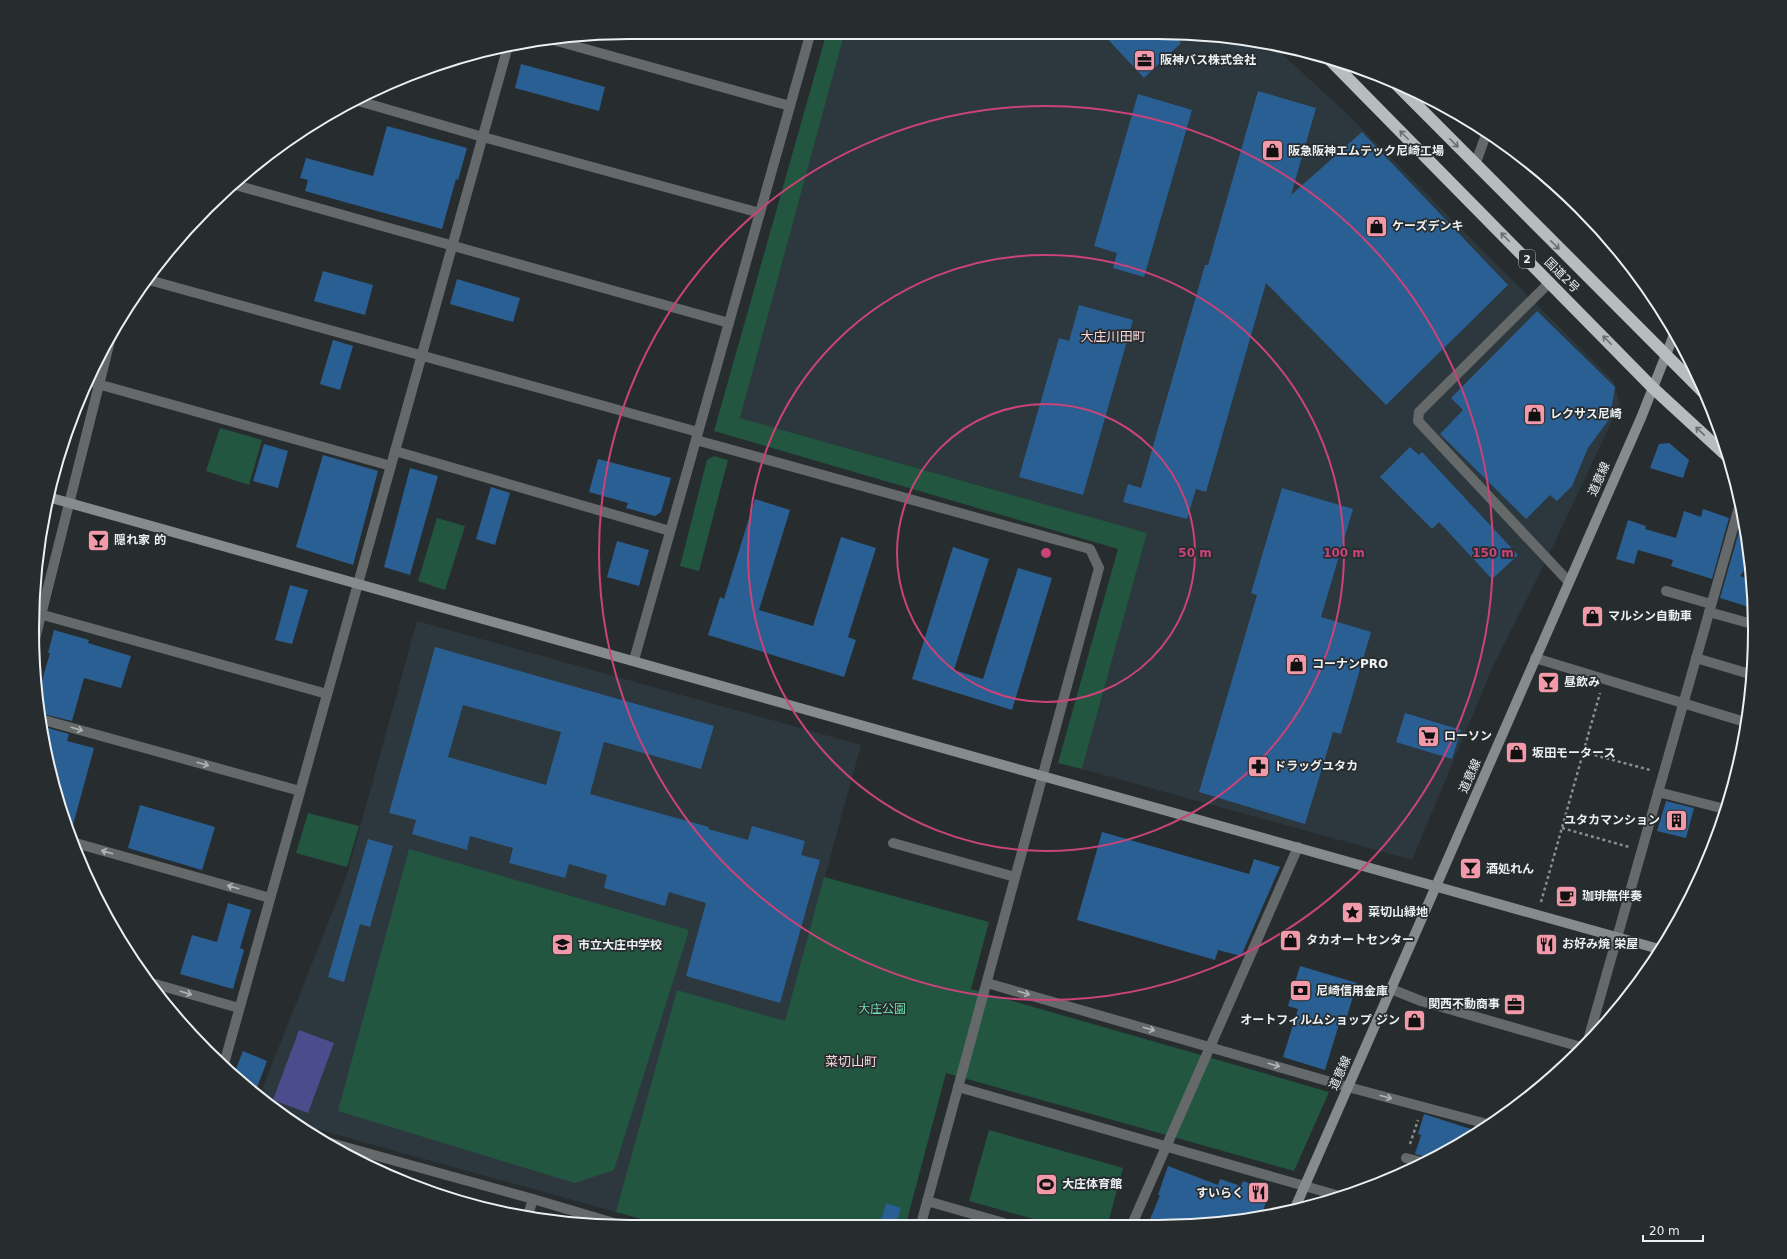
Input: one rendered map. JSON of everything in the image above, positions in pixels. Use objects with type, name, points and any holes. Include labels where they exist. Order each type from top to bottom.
[{"type":"highway","name":"国道2号","points":[[1337,67],[1653,388],[1720,449]]},
{"type":"highway","name":"国道2号","points":[[1406,94],[1694,383]]},
{"type":"street","points":[[634,660],[809,39]]},
{"type":"street","points":[[563,43],[790,106]]},
{"type":"street","points":[[225,1059],[506,52]]},
{"type":"street","points":[[363,102],[760,213]]},
{"type":"street","points":[[1476,165],[1485,138]]},
{"type":"street","points":[[240,186],[729,323]]},
{"type":"street","points":[[153,281],[422,355],[1090,550],[1099,568],[922,1220]]},
{"type":"street","points":[[1550,282],[1419,412],[1418,421],[1569,582]]},
{"type":"street","name":"道意線","points":[[1297,1203],[1569,582],[1653,388],[1672,340]]},
{"type":"street","points":[[40,607],[69,503],[107,355]]},
{"type":"street","points":[[94,382],[391,466]]},
{"type":"street","points":[[395,451],[670,531]]},
{"type":"street","points":[[54,499],[634,660],[1655,948]]},
{"type":"street","points":[[1591,1030],[1682,704],[1737,516]]},
{"type":"street","points":[[1666,591],[1748,622]]},
{"type":"street","points":[[39,613],[327,694]]},
{"type":"street","points":[[1536,658],[1741,721]]},
{"type":"street","points":[[1696,658],[1746,673]]},
{"type":"street","points":[[46,720],[300,791]]},
{"type":"street","points":[[1658,792],[1720,808]]},
{"type":"street","points":[[893,843],[1016,877]]},
{"type":"street","points":[[80,844],[270,898]]},
{"type":"street","points":[[1134,1220],[1165,1146],[1298,847]]},
{"type":"street","points":[[987,983],[1348,1087],[1482,1123]]},
{"type":"street","points":[[158,985],[240,1008]]},
{"type":"street","points":[[1391,989],[1421,1001],[1576,1046]]},
{"type":"street","points":[[958,1087],[1331,1194]]},
{"type":"street","points":[[346,1147],[601,1219]]},
{"type":"street","points":[[1406,1158],[1415,1161]]},
{"type":"street","points":[[529,1211],[533,1199]]},
{"type":"street","points":[[927,1201],[994,1220]]},
{"type":"path","points":[[1541,902],[1604,679]]},
{"type":"path","points":[[1583,752],[1663,773]]},
{"type":"path","points":[[1562,828],[1642,850]]},
{"type":"path","points":[[1406,1158],[1422,1106]]},
{"type":"shaded area","points":[[843,39],[1196,40],[1235,44],[1279,52],[1344,111],[1614,382],[1620,404],[1542,569],[1494,664],[1412,860],[1082,769],[1147,533],[740,418]]},
{"type":"shaded area","name":"市立大庄中学校","points":[[417,621],[861,745],[730,1220],[645,1220],[314,1129],[261,1091],[346,878]]},
{"type":"shaded area","points":[[299,1030],[334,1043],[308,1113],[273,1100]]},
{"type":"green space","points":[[825,39],[843,39],[740,418],[1147,533],[1082,769],[1058,763],[1118,549],[714,431]]},
{"type":"green space","points":[[220,428],[262,440],[249,485],[206,471]]},
{"type":"green space","points":[[714,456],[728,460],[699,571],[680,566],[707,460]]},
{"type":"green space","points":[[437,518],[465,526],[445,590],[418,581]]},
{"type":"green space","points":[[308,813],[359,826],[347,867],[296,853]]},
{"type":"green space","points":[[409,849],[689,930],[614,1170],[575,1183],[338,1111]]},
{"type":"green space","name":"大庄公園","points":[[824,877],[989,922],[971,989],[1329,1092],[1294,1171],[946,1073],[907,1220],[645,1220],[616,1212],[677,990],[785,1021]]},
{"type":"green space","name":"大庄体育館","points":[[989,1130],[1123,1168],[1109,1220],[1037,1220],[969,1201]]},
{"type":"building","name":"阪神バス株式会社","points":[[1108,39],[1178,40],[1181,43],[1144,78]]},
{"type":"building","points":[[521,64],[605,87],[599,111],[515,88]]},
{"type":"building","points":[[1258,91],[1316,108],[1291,195],[1362,132],[1508,285],[1386,405],[1266,283],[1206,492],[1196,489],[1187,519],[1123,502],[1128,484],[1141,488],[1205,265],[1208,265]]},
{"type":"building","points":[[1138,94],[1192,110],[1144,277],[1113,268],[1117,253],[1094,246]]},
{"type":"building","points":[[387,126],[467,148],[458,180],[456,179],[442,229],[305,191],[308,180],[300,178],[306,158],[373,176]]},
{"type":"building","points":[[323,271],[373,285],[365,315],[314,301]]},
{"type":"building","points":[[457,279],[520,298],[513,322],[450,304]]},
{"type":"building","points":[[1079,305],[1133,320],[1083,495],[1019,477],[1059,338],[1069,341]]},
{"type":"building","name":"レクサス尼崎","points":[[1537,311],[1615,387],[1610,418],[1588,448],[1572,486],[1557,501],[1550,495],[1526,519],[1440,434],[1463,410],[1451,398]]},
{"type":"building","points":[[333,340],[353,346],[340,390],[320,384]]},
{"type":"building","points":[[1669,443],[1689,460],[1683,478],[1650,468],[1659,444]]},
{"type":"building","points":[[264,444],[288,451],[278,488],[253,481]]},
{"type":"building","points":[[1410,447],[1419,455],[1422,452],[1518,555],[1492,579],[1439,522],[1432,529],[1380,477]]},
{"type":"building","points":[[323,455],[378,471],[353,565],[296,547]]},
{"type":"building","points":[[598,459],[671,478],[661,512],[655,516],[626,508],[628,503],[589,492]]},
{"type":"building","points":[[410,468],[438,476],[410,575],[384,567]]},
{"type":"building","points":[[491,487],[510,493],[495,545],[476,539]]},
{"type":"building","points":[[1282,488],[1353,509],[1321,617],[1371,632],[1341,734],[1333,732],[1305,824],[1199,792],[1257,595],[1251,593]]},
{"type":"building","points":[[755,499],[790,510],[759,610],[813,626],[841,537],[876,548],[848,637],[856,640],[844,677],[708,635],[720,597],[724,599]]},
{"type":"building","points":[[1703,509],[1729,518],[1712,579],[1671,566],[1673,560],[1638,550],[1634,564],[1616,559],[1628,520],[1646,526],[1645,529],[1676,538],[1684,511],[1701,517]]},
{"type":"building","points":[[1739,530],[1745,570],[1740,576],[1746,578],[1747,607],[1720,598]]},
{"type":"building","points":[[617,541],[649,550],[639,586],[607,577]]},
{"type":"building","points":[[953,547],[989,559],[954,670],[983,679],[1018,568],[1052,578],[1012,710],[912,679]]},
{"type":"building","points":[[290,585],[308,590],[292,644],[275,640]]},
{"type":"building","points":[[54,630],[89,640],[88,643],[131,656],[121,688],[84,678],[72,721],[45,714],[41,682],[50,653],[48,653]]},
{"type":"building","points":[[435,647],[714,726],[701,769],[604,742],[590,794],[709,827],[708,829],[748,840],[752,826],[805,841],[801,855],[820,860],[780,1003],[686,976],[706,903],[669,892],[665,906],[604,888],[607,875],[569,864],[565,878],[509,863],[513,848],[470,836],[467,850],[412,834],[416,820],[389,813]],"holes":[[[463,705],[561,732],[546,785],[448,757]]]},
{"type":"building","name":"ローソン","points":[[1405,713],[1461,730],[1452,759],[1396,742]]},
{"type":"building","points":[[47,728],[69,734],[67,741],[94,748],[73,826],[59,782]]},
{"type":"building","name":"ユタカマンション","points":[[1666,801],[1694,808],[1686,838],[1657,831]]},
{"type":"building","points":[[140,805],[215,827],[202,870],[128,848]]},
{"type":"building","points":[[1102,832],[1249,874],[1254,859],[1280,867],[1241,956],[1218,950],[1215,960],[1077,920]]},
{"type":"building","points":[[368,839],[393,846],[370,927],[360,924],[344,982],[328,977]]},
{"type":"building","points":[[228,903],[251,910],[240,948],[244,950],[233,989],[180,974],[192,935],[217,942]]},
{"type":"building","points":[[1300,966],[1357,983],[1345,1023],[1340,1021],[1325,1070],[1283,1057],[1298,1009],[1288,1006]]},
{"type":"building","points":[[243,1051],[267,1061],[257,1087],[236,1069]]},
{"type":"building","points":[[1424,1114],[1471,1129],[1424,1156],[1415,1154],[1421,1135],[1418,1134]]},
{"type":"building","points":[[1168,1166],[1218,1185],[1220,1179],[1241,1186],[1243,1181],[1270,1191],[1263,1211],[1196,1219],[1150,1220],[1160,1195],[1158,1195]]},
{"type":"building","points":[[886,1203],[901,1208],[897,1220],[881,1220]]},
{"type":"place","name":"阪神バス株式会社","points":[[1145,60]]},
{"type":"place","name":"阪急阪神エムテック尼崎工場","points":[[1273,151]]},
{"type":"place","name":"ケーズデンキ","points":[[1377,226]]},
{"type":"place","name":"レクサス尼崎","points":[[1535,414]]},
{"type":"place","name":"隠れ家 的","points":[[99,540]]},
{"type":"place","name":"マルシン自動車","points":[[1592,616]]},
{"type":"place","name":"コーナンPRO","points":[[1297,664]]},
{"type":"place","name":"昼飲み","points":[[1548,682]]},
{"type":"place","name":"ローソン","points":[[1429,736]]},
{"type":"place","name":"坂田モータース","points":[[1517,753]]},
{"type":"place","name":"ドラッグユタカ","points":[[1259,766]]},
{"type":"place","name":"ユタカマンション","points":[[1676,820]]},
{"type":"place","name":"酒処れん","points":[[1471,869]]},
{"type":"place","name":"珈琲無伴奏","points":[[1566,896]]},
{"type":"place","name":"菜切山緑地","points":[[1352,912]]},
{"type":"place","name":"タカオートセンター","points":[[1290,940]]},
{"type":"place","name":"お好み焼 栄屋","points":[[1546,944]]},
{"type":"place","name":"市立大庄中学校","points":[[562,945]]},
{"type":"place","name":"尼崎信用金庫","points":[[1301,991]]},
{"type":"place","name":"関西不動商事","points":[[1515,1004]]},
{"type":"place","name":"オートフィルムショップ ジン","points":[[1415,1020]]},
{"type":"place","name":"大庄体育館","points":[[1046,1184]]},
{"type":"place","name":"すいらく","points":[[1259,1193]]},
{"type":"district","name":"大庄川田町","points":[[1113,336]]},
{"type":"district","name":"菜切山町","points":[[851,1061]]}]
